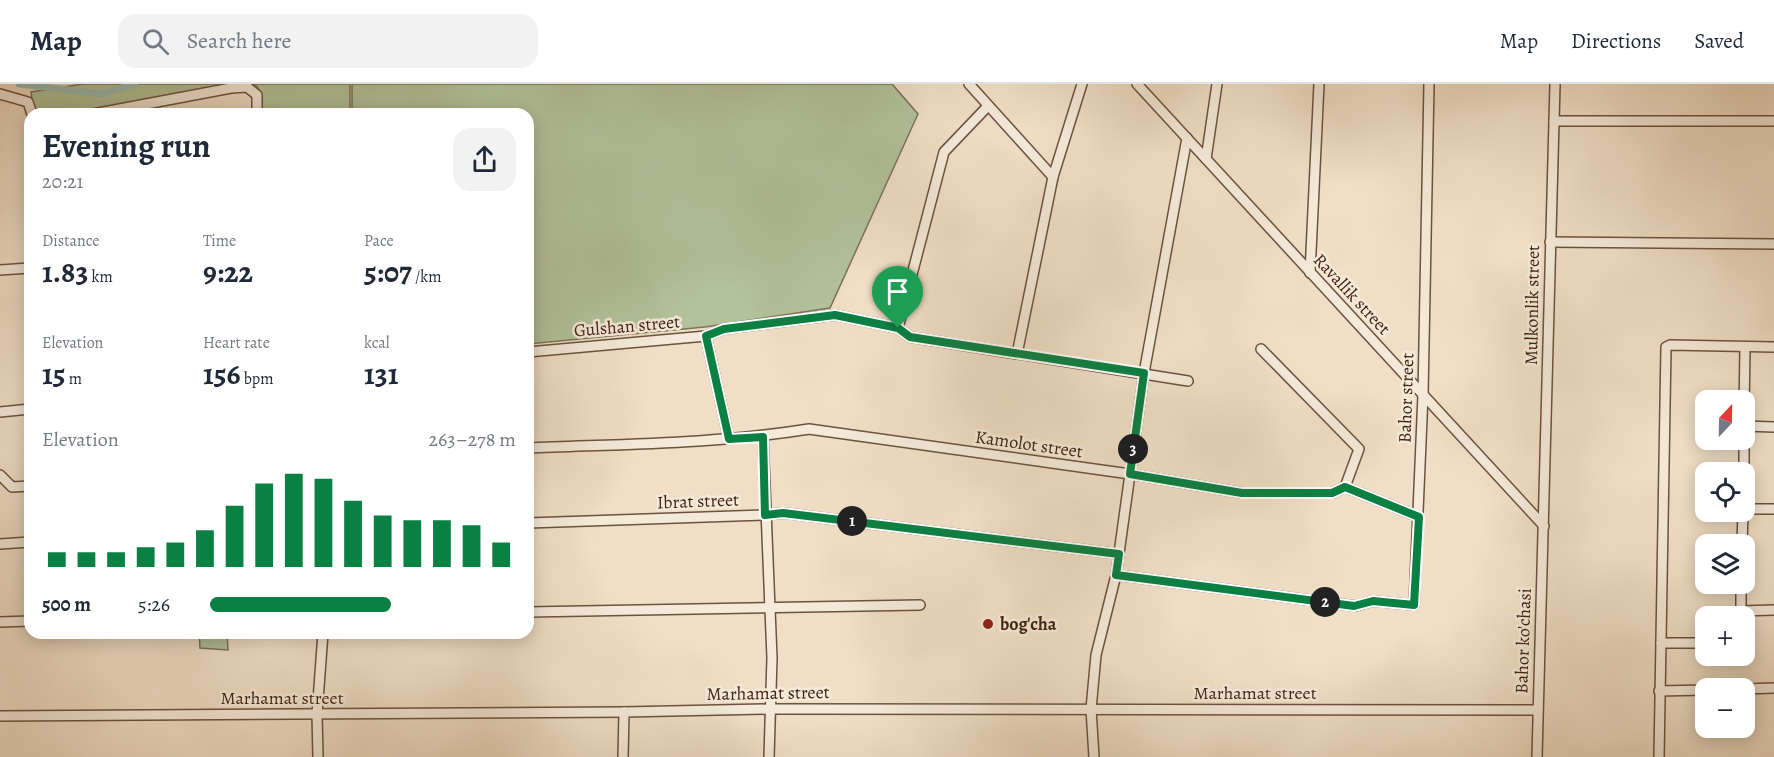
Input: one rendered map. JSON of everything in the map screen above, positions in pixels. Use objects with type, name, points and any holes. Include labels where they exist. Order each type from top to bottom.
[{"type":"street","points":[[969,84],[1053,177]]},
{"type":"street","points":[[1017,354],[1053,177],[1082,84]]},
{"type":"street","name":"Ravallik street","points":[[1137,84],[1544,526]]},
{"type":"street","points":[[1206,159],[1217,84]]},
{"type":"street","points":[[1310,273],[1319,84]]},
{"type":"street","name":"Bahor street","points":[[1116,575],[1354,606],[1373,601],[1414,605],[1423,395],[1429,84]]},
{"type":"street","name":"Mulkonlik street","points":[[1544,526],[1555,84]]},
{"type":"street","points":[[125,108],[247,87],[257,95],[257,108]]},
{"type":"street","points":[[0,94],[28,102],[30,108]]},
{"type":"street","points":[[898,328],[944,152],[988,106]]},
{"type":"street","points":[[1554,121],[1774,121]]},
{"type":"street","points":[[1094,757],[1092,709],[1096,655],[1116,575],[1144,373],[1186,138]]},
{"type":"street","points":[[1550,242],[1774,244]]},
{"type":"street","points":[[0,270],[24,268]]},
{"type":"street","name":"Gulshan street","points":[[534,351],[706,336],[724,329],[835,315],[898,328],[910,337],[1188,381]]},
{"type":"street","points":[[706,336],[729,439]]},
{"type":"street","points":[[1659,757],[1665,350],[1667,345],[1774,347]]},
{"type":"street","points":[[1744,390],[1745,347]]},
{"type":"street","points":[[1261,349],[1359,449],[1345,487],[1419,517]]},
{"type":"street","points":[[0,412],[24,410]]},
{"type":"street","points":[[1755,426],[1774,427]]},
{"type":"street","name":"Kamolot street","points":[[534,447],[763,437],[809,429],[1130,474],[1242,493],[1332,493],[1345,487]]},
{"type":"street","points":[[763,437],[768,609],[772,658],[770,757]]},
{"type":"street","points":[[0,475],[12,487],[24,486]]},
{"type":"street","points":[[1755,510],[1774,509]]},
{"type":"street","name":"Ibrat street","points":[[534,523],[783,513],[1119,554]]},
{"type":"street","name":"Bahor ko'chasi","points":[[1537,757],[1544,526]]},
{"type":"street","points":[[0,544],[24,542]]},
{"type":"street","points":[[534,612],[920,605]]},
{"type":"street","points":[[1755,612],[1774,610]]},
{"type":"street","points":[[0,622],[24,621]]},
{"type":"street","points":[[318,757],[317,714],[323,639]]},
{"type":"street","points":[[1661,643],[1695,643]]},
{"type":"street","points":[[1755,689],[1774,688]]},
{"type":"street","points":[[1659,691],[1695,690]]},
{"type":"street","name":"Marhamat street","points":[[0,716],[770,709],[1537,710]]},
{"type":"street","points":[[623,757],[624,712]]},
{"type":"green space","points":[[83,84],[227,84],[112,108],[33,108],[31,92]]},
{"type":"green space","points":[[250,84],[350,84],[350,108],[261,108],[261,95],[257,86]]},
{"type":"green space","points":[[352,84],[892,84],[918,114],[830,308],[705,327],[534,343],[534,108],[352,108]]},
{"type":"green space","points":[[199,639],[227,639],[228,650],[200,648]]},
{"type":"waterway","points":[[19,84],[102,94],[135,84]]},
{"type":"place","name":"bog'cha","points":[[988,624]]},
{"type":"route","points":[[835,315],[898,328],[910,337],[1144,373],[1130,474],[1242,493],[1332,493],[1345,487],[1419,517],[1414,605],[1373,601],[1354,606],[1116,575],[1119,554],[783,513],[765,515],[763,437],[729,439],[706,336],[724,329],[835,315]]}]
